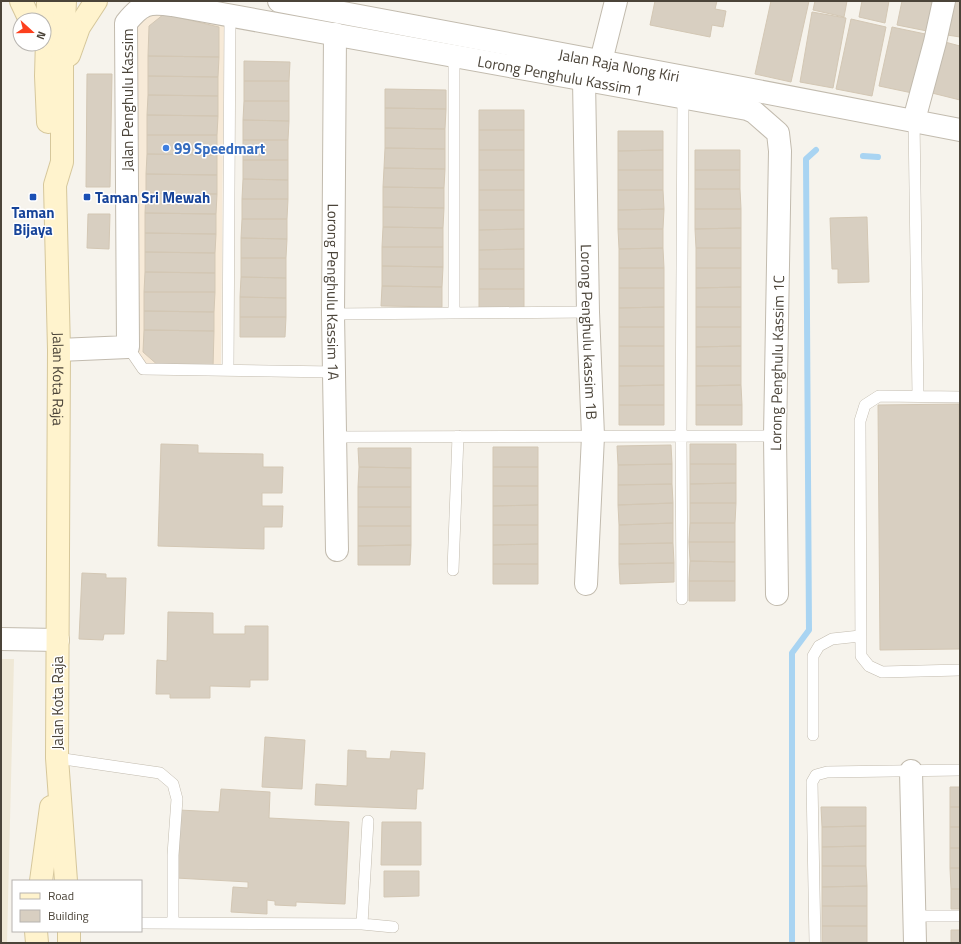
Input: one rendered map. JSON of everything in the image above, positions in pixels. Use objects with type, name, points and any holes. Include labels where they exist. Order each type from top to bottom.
[{"type":"main road","points":[[21,1],[26,12]]},
{"type":"main road","points":[[48,1],[54,70]]},
{"type":"main road","name":"Jalan Kota Raja","points":[[65,1],[54,70],[62,162],[55,185],[59,350],[57,758],[66,880]]},
{"type":"main road","points":[[54,70],[71,53],[78,27],[96,1]]},
{"type":"main road","points":[[42,52],[54,70]]},
{"type":"main road","name":"Jalan Kota Raja","points":[[42,880],[57,758]]},
{"type":"main road","points":[[36,932],[37,943]]},
{"type":"main road","points":[[69,932],[69,943]]},
{"type":"street","name":"Jalan Raja Nong Kiri","points":[[278,1],[914,120],[960,130]]},
{"type":"street","points":[[600,61],[616,1]]},
{"type":"street","points":[[914,120],[935,42],[944,1]]},
{"type":"street","name":"Jalan Penghulu Kassim","points":[[128,347],[126,23],[143,6],[155,2],[335,34]]},
{"type":"street","name":"Lorong Penghulu Kassim 1","points":[[335,34],[754,112],[778,133]]},
{"type":"street","name":"Lorong Penghulu Kassim 1A","points":[[335,34],[333,314],[337,550]]},
{"type":"street","name":"Lorong Penghulu kassim 1B","points":[[584,80],[588,312],[593,436],[586,584]]},
{"type":"street","name":"Lorong Penghulu Kassim 1C","points":[[777,594],[775,436],[780,151],[778,133]]},
{"type":"street","points":[[59,350],[128,347]]},
{"type":"street","points":[[1,639],[58,640]]},
{"type":"street","points":[[911,771],[915,943]]},
{"type":"lane","points":[[228,370],[230,15]]},
{"type":"lane","points":[[454,56],[454,313]]},
{"type":"lane","points":[[682,98],[682,599]]},
{"type":"lane","points":[[914,120],[918,396]]},
{"type":"lane","points":[[333,314],[588,312]]},
{"type":"lane","points":[[128,347],[143,369],[334,372]]},
{"type":"lane","points":[[960,397],[879,396],[865,405],[860,421],[861,656],[869,666],[882,672],[960,670]]},
{"type":"lane","points":[[453,570],[458,436]]},
{"type":"lane","points":[[335,437],[775,436]]},
{"type":"lane","points":[[813,735],[813,656],[819,646],[832,639],[860,636]]},
{"type":"lane","points":[[57,758],[160,773],[173,784],[178,809],[173,855],[173,923]]},
{"type":"lane","points":[[816,943],[812,782],[816,775],[827,772],[960,770]]},
{"type":"lane","points":[[362,924],[368,821]]},
{"type":"lane","points":[[914,916],[960,916]]},
{"type":"lane","points":[[142,923],[362,924],[393,927]]},
{"type":"shaded area","points":[[146,13],[224,21],[221,365],[145,364],[136,348],[134,27]]},
{"type":"shaded area","points":[[1,659],[14,659],[7,943],[1,943]]},
{"type":"building","points":[[655,1],[717,1],[715,9],[726,11],[723,27],[712,25],[710,37],[650,25]]},
{"type":"building","points":[[771,1],[809,1],[791,82],[755,74]]},
{"type":"building","points":[[815,1],[847,1],[844,17],[813,10]]},
{"type":"building","points":[[862,1],[889,1],[885,23],[859,17]]},
{"type":"building","points":[[902,1],[939,1],[932,32],[897,25]]},
{"type":"building","points":[[955,1],[960,1],[960,37],[947,35]]},
{"type":"building","points":[[812,12],[846,18],[833,88],[800,82]]},
{"type":"building","points":[[164,14],[219,27],[219,57],[148,56],[149,26]]},
{"type":"building","points":[[851,19],[886,27],[872,96],[836,89]]},
{"type":"building","points":[[892,27],[930,35],[917,94],[879,86]]},
{"type":"building","points":[[945,42],[960,46],[960,100],[932,93]]},
{"type":"building","points":[[148,56],[219,57],[218,77],[148,76]]},
{"type":"building","points":[[244,61],[290,62],[289,81],[244,81]]},
{"type":"building","points":[[87,74],[112,74],[110,187],[86,187]]},
{"type":"building","points":[[148,76],[218,77],[218,96],[148,95]]},
{"type":"building","points":[[244,81],[289,81],[289,101],[244,101]]},
{"type":"building","points":[[385,89],[446,90],[446,109],[385,108]]},
{"type":"building","points":[[148,95],[218,96],[218,116],[147,115]]},
{"type":"building","points":[[244,101],[289,101],[289,121],[243,120]]},
{"type":"building","points":[[385,108],[446,109],[445,129],[385,128]]},
{"type":"building","points":[[479,110],[524,110],[524,130],[479,130]]},
{"type":"building","points":[[147,115],[218,116],[217,135],[147,135]]},
{"type":"building","points":[[243,120],[289,121],[288,140],[243,140]]},
{"type":"building","points":[[385,128],[445,129],[445,149],[385,148]]},
{"type":"building","points":[[479,130],[524,130],[524,150],[479,150]]},
{"type":"building","points":[[618,131],[663,131],[663,150],[618,151]]},
{"type":"building","points":[[147,135],[217,135],[217,155],[147,154]]},
{"type":"building","points":[[243,140],[288,140],[288,160],[243,160]]},
{"type":"building","points":[[385,148],[445,149],[445,169],[384,168]]},
{"type":"building","points":[[479,150],[524,150],[524,170],[479,170]]},
{"type":"building","points":[[663,150],[663,170],[618,170],[618,151]]},
{"type":"building","points":[[695,150],[740,150],[740,170],[695,170]]},
{"type":"building","points":[[147,154],[217,155],[217,175],[146,174]]},
{"type":"building","points":[[243,160],[288,160],[288,180],[243,179]]},
{"type":"building","points":[[384,168],[445,169],[444,188],[383,187]]},
{"type":"building","points":[[479,170],[524,170],[524,190],[479,190]]},
{"type":"building","points":[[618,170],[663,170],[663,190],[618,190]]},
{"type":"building","points":[[695,170],[740,170],[740,189],[695,189]]},
{"type":"building","points":[[146,174],[217,175],[217,194],[146,193]]},
{"type":"building","points":[[243,179],[288,180],[288,199],[242,199]]},
{"type":"building","points":[[383,187],[444,188],[444,208],[383,207]]},
{"type":"building","points":[[695,189],[740,189],[741,209],[695,209]]},
{"type":"building","points":[[479,190],[524,190],[524,210],[479,210]]},
{"type":"building","points":[[618,190],[663,190],[664,209],[618,210]]},
{"type":"building","points":[[146,193],[217,194],[216,214],[145,213]]},
{"type":"building","points":[[242,199],[288,199],[287,219],[242,219]]},
{"type":"building","points":[[383,207],[444,208],[443,228],[383,227]]},
{"type":"building","points":[[664,209],[663,229],[618,229],[618,210]]},
{"type":"building","points":[[695,209],[741,209],[741,228],[695,229]]},
{"type":"building","points":[[479,210],[524,210],[524,229],[479,230]]},
{"type":"building","points":[[145,213],[216,214],[216,234],[145,233]]},
{"type":"building","points":[[88,214],[110,214],[109,249],[87,248]]},
{"type":"building","points":[[867,217],[869,282],[838,283],[838,269],[832,269],[830,218]]},
{"type":"building","points":[[242,219],[287,219],[287,239],[241,238]]},
{"type":"building","points":[[383,227],[443,228],[443,247],[382,247]]},
{"type":"building","points":[[741,228],[741,248],[696,248],[695,229]]},
{"type":"building","points":[[524,229],[524,249],[479,250],[479,230]]},
{"type":"building","points":[[618,229],[663,229],[663,248],[619,249]]},
{"type":"building","points":[[145,233],[216,234],[215,253],[145,252]]},
{"type":"building","points":[[241,238],[287,239],[286,258],[241,258]]},
{"type":"building","points":[[382,247],[443,247],[443,267],[382,266]]},
{"type":"building","points":[[663,248],[664,268],[619,268],[619,249]]},
{"type":"building","points":[[696,248],[741,248],[741,268],[696,268]]},
{"type":"building","points":[[524,249],[524,269],[479,269],[479,250]]},
{"type":"building","points":[[145,252],[215,253],[215,273],[145,272]]},
{"type":"building","points":[[241,258],[286,258],[286,278],[241,277]]},
{"type":"building","points":[[382,266],[443,267],[442,287],[382,286]]},
{"type":"building","points":[[619,268],[664,268],[664,288],[619,288]]},
{"type":"building","points":[[696,268],[741,268],[741,287],[696,288]]},
{"type":"building","points":[[479,269],[524,269],[524,289],[479,289]]},
{"type":"building","points":[[145,272],[215,273],[215,292],[144,292]]},
{"type":"building","points":[[241,277],[286,278],[286,298],[240,297]]},
{"type":"building","points":[[382,286],[442,287],[442,307],[381,306]]},
{"type":"building","points":[[741,287],[741,307],[696,307],[696,288]]},
{"type":"building","points":[[619,288],[664,288],[664,307],[619,308]]},
{"type":"building","points":[[479,289],[524,289],[524,309],[479,309]]},
{"type":"building","points":[[144,292],[215,292],[214,312],[144,311]]},
{"type":"building","points":[[240,297],[286,298],[286,317],[240,317]]},
{"type":"building","points":[[664,307],[664,327],[619,327],[619,308]]},
{"type":"building","points":[[696,307],[741,307],[741,327],[696,327]]},
{"type":"building","points":[[144,311],[214,312],[214,331],[144,330]]},
{"type":"building","points":[[240,317],[286,317],[285,337],[240,337]]},
{"type":"building","points":[[619,327],[664,327],[664,346],[619,346]]},
{"type":"building","points":[[696,327],[741,327],[741,346],[696,347]]},
{"type":"building","points":[[144,330],[214,331],[213,368],[160,367],[143,352]]},
{"type":"building","points":[[619,346],[664,346],[664,366],[619,366]]},
{"type":"building","points":[[741,346],[741,366],[696,366],[696,347]]},
{"type":"building","points":[[619,366],[664,366],[664,385],[619,386]]},
{"type":"building","points":[[696,366],[741,366],[741,385],[696,386]]},
{"type":"building","points":[[664,385],[664,405],[619,405],[619,386]]},
{"type":"building","points":[[741,385],[742,405],[696,405],[696,386]]},
{"type":"building","points":[[959,404],[960,649],[880,650],[878,405]]},
{"type":"building","points":[[619,405],[664,405],[664,425],[619,425]]},
{"type":"building","points":[[696,405],[742,405],[742,425],[696,425]]},
{"type":"building","points":[[161,444],[198,445],[198,453],[263,454],[263,467],[283,467],[282,493],[262,493],[262,506],[283,506],[282,527],[264,527],[264,549],[158,546]]},
{"type":"building","points":[[690,444],[736,444],[736,464],[690,464]]},
{"type":"building","points":[[671,445],[672,464],[618,465],[617,446]]},
{"type":"building","points":[[493,447],[538,447],[538,467],[493,467]]},
{"type":"building","points":[[358,448],[411,448],[411,468],[359,467]]},
{"type":"building","points":[[672,464],[672,484],[618,485],[618,465]]},
{"type":"building","points":[[690,464],[736,464],[736,483],[690,484]]},
{"type":"building","points":[[359,467],[411,468],[411,487],[358,487]]},
{"type":"building","points":[[493,467],[538,467],[538,486],[493,486]]},
{"type":"building","points":[[736,483],[736,503],[690,503],[690,484]]},
{"type":"building","points":[[672,484],[673,503],[618,505],[618,485]]},
{"type":"building","points":[[493,486],[538,486],[538,505],[493,506]]},
{"type":"building","points":[[358,487],[411,487],[411,507],[358,507]]},
{"type":"building","points":[[673,503],[673,523],[619,525],[618,505]]},
{"type":"building","points":[[690,503],[736,503],[735,523],[690,523]]},
{"type":"building","points":[[538,505],[538,525],[493,525],[493,506]]},
{"type":"building","points":[[358,507],[411,507],[411,526],[358,526]]},
{"type":"building","points":[[673,523],[673,543],[619,544],[619,525]]},
{"type":"building","points":[[690,523],[735,523],[735,542],[689,542]]},
{"type":"building","points":[[493,525],[538,525],[538,544],[493,545]]},
{"type":"building","points":[[358,526],[411,526],[411,545],[358,546]]},
{"type":"building","points":[[689,542],[735,542],[735,562],[690,561]]},
{"type":"building","points":[[673,543],[674,563],[619,564],[619,544]]},
{"type":"building","points":[[538,544],[538,564],[493,564],[493,545]]},
{"type":"building","points":[[411,545],[410,565],[358,565],[358,546]]},
{"type":"building","points":[[690,561],[735,562],[735,581],[689,581]]},
{"type":"building","points":[[674,563],[674,582],[620,584],[619,564]]},
{"type":"building","points":[[493,564],[538,564],[538,584],[493,584]]},
{"type":"building","points":[[82,573],[106,574],[106,578],[126,578],[124,634],[104,634],[103,640],[79,639]]},
{"type":"building","points":[[689,581],[735,581],[735,601],[689,601]]},
{"type":"building","points":[[168,612],[213,613],[213,634],[245,634],[245,626],[268,626],[268,680],[250,680],[250,687],[210,686],[210,698],[170,698],[170,694],[156,694],[157,660],[167,661]]},
{"type":"building","points":[[265,737],[305,740],[302,789],[262,787]]},
{"type":"building","points":[[348,750],[366,751],[366,758],[390,759],[391,751],[425,753],[423,789],[417,789],[416,809],[315,805],[316,784],[347,786]]},
{"type":"building","points":[[950,787],[960,787],[960,807],[950,807]]},
{"type":"building","points":[[221,789],[270,792],[269,818],[349,822],[345,904],[296,902],[296,906],[275,905],[275,901],[267,900],[267,914],[231,912],[233,887],[248,888],[248,882],[176,878],[179,810],[219,812]]},
{"type":"building","points":[[821,807],[866,807],[866,826],[822,827]]},
{"type":"building","points":[[950,807],[960,807],[960,827],[950,827]]},
{"type":"building","points":[[382,822],[421,822],[421,865],[381,865]]},
{"type":"building","points":[[866,826],[866,846],[822,847],[822,827]]},
{"type":"building","points":[[950,827],[960,827],[960,848],[950,848]]},
{"type":"building","points":[[866,846],[866,866],[822,866],[822,847]]},
{"type":"building","points":[[950,848],[960,848],[960,868],[950,868]]},
{"type":"building","points":[[822,866],[866,866],[867,886],[822,887]]},
{"type":"building","points":[[950,868],[960,868],[960,889],[951,889]]},
{"type":"building","points":[[384,871],[419,871],[419,896],[384,897]]},
{"type":"building","points":[[867,886],[867,906],[822,906],[822,887]]},
{"type":"building","points":[[951,889],[960,889],[960,909],[951,909]]},
{"type":"building","points":[[822,906],[867,906],[867,926],[822,926]]},
{"type":"building","points":[[822,926],[867,926],[867,943],[822,943]]},
{"type":"building","points":[[951,930],[960,930],[960,943],[951,943]]},
{"type":"waterway","points":[[792,943],[792,653],[809,630],[806,159],[816,150]]},
{"type":"waterway","points":[[863,156],[878,157]]},
{"type":"place","name":"99 Speedmart","points":[[166,148]]},
{"type":"place","name":"Taman Bijaya","points":[[33,197]]},
{"type":"place","name":"Taman Sri Mewah","points":[[87,197]]}]
